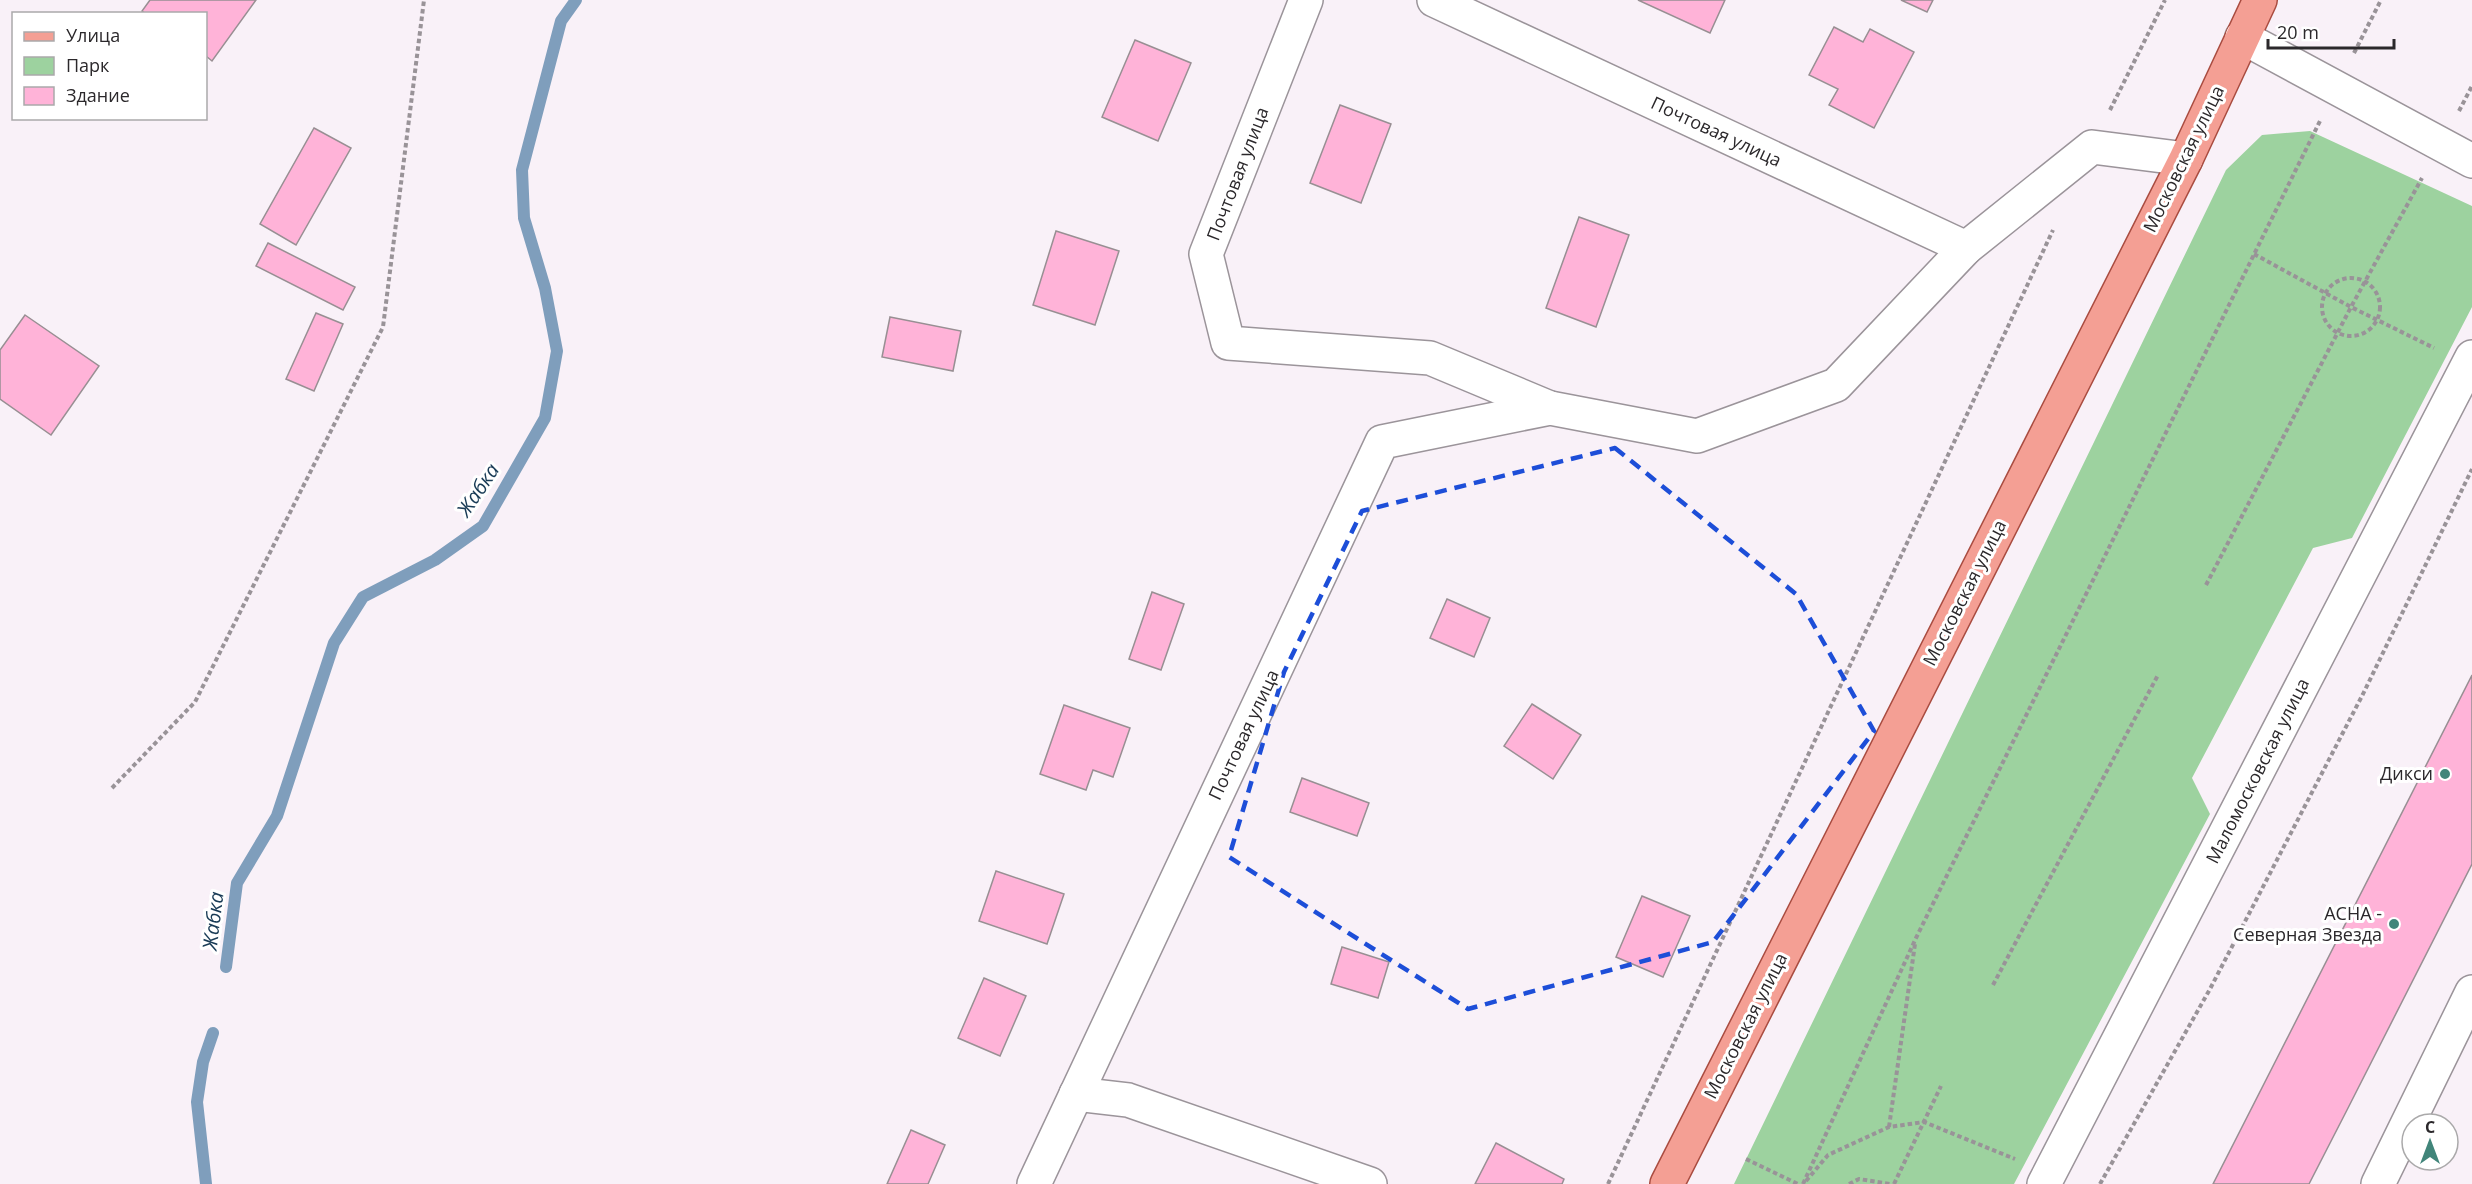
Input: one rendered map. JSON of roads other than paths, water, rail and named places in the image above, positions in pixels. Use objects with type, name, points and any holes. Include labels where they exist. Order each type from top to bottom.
[{"type":"main road","name":"Московская улица","points":[[1667,1184],[2186,159],[2260,0]]},
{"type":"street","name":"Почтовая улица","points":[[1306,0],[1206,254],[1228,343],[1430,358],[1550,408],[1697,436],[1836,385],[1966,248],[2092,147],[2186,159]]},
{"type":"street","name":"Почтовая улица","points":[[1434,0],[1966,248]]},
{"type":"street","points":[[2242,38],[2472,161]]},
{"type":"street","name":"Маломосковская улица","points":[[2046,1179],[2470,361]]},
{"type":"street","name":"Почтовая улица","points":[[1034,1184],[1382,442],[1550,408]]},
{"type":"street","points":[[2378,1184],[2472,992]]},
{"type":"street","points":[[1076,1094],[1128,1100],[1370,1184]]},
{"type":"waterway","name":"Жабка","points":[[226,967],[237,883],[277,816],[334,643],[363,597],[435,560],[483,526],[545,418],[557,351],[545,288],[524,218],[522,170],[561,21],[576,0]]},
{"type":"waterway","name":"Жабка","points":[[206,1184],[197,1102],[203,1062],[213,1033]]},
{"type":"place","name":"Дикси","points":[[2445,774]]},
{"type":"place","name":"АСНА - Северная Звезда","points":[[2394,924]]}]
